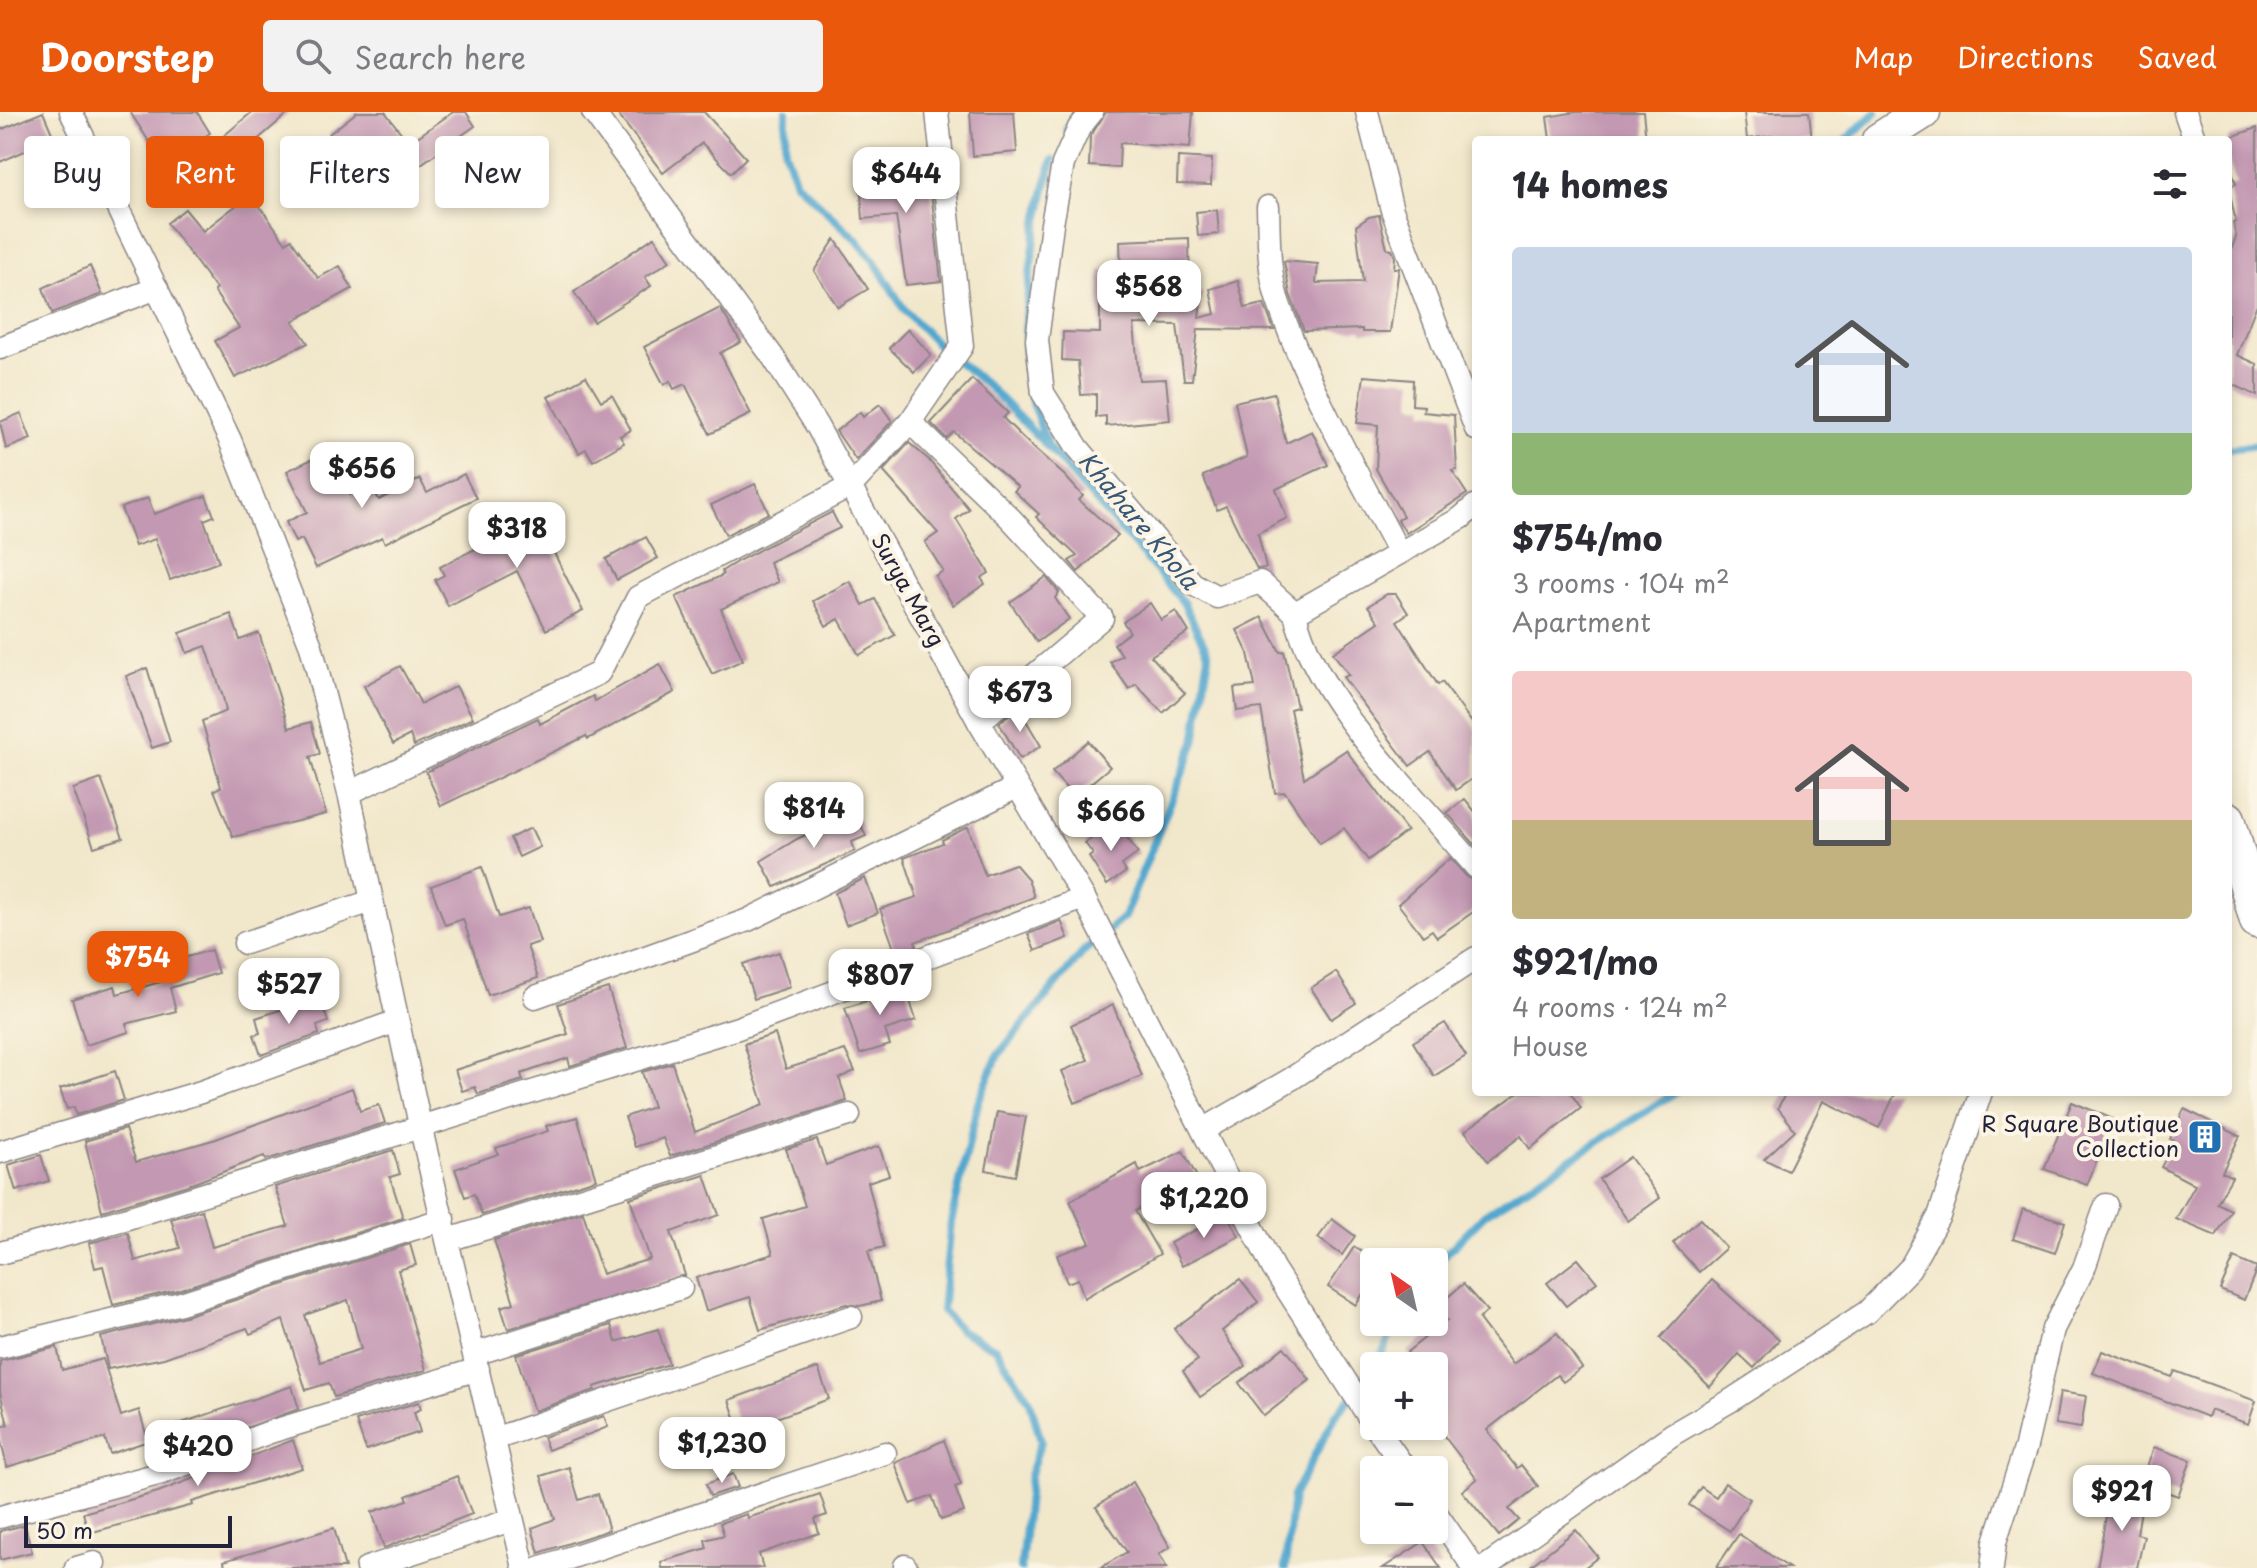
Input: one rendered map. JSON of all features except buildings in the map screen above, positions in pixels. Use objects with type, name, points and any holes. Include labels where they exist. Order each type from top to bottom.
[{"type":"main road","points":[[1885,136],[1923,112]]},
{"type":"main road","points":[[2232,833],[2257,921]]},
{"type":"street","points":[[71,112],[230,440],[281,562],[311,646],[349,793],[420,1125],[524,1568]]},
{"type":"street","name":"Surya Marg","points":[[593,112],[773,357],[851,486],[979,722],[1089,907],[1273,1268],[1360,1405]]},
{"type":"street","points":[[349,793],[599,673],[638,597],[851,486],[910,422],[946,374],[962,346],[937,112]]},
{"type":"street","points":[[1092,112],[1079,128],[1063,164],[1052,224],[1037,340],[1043,393],[1078,448],[1193,584],[1217,597],[1260,582],[1295,613],[1301,640],[1328,694],[1472,862]]},
{"type":"street","points":[[1367,112],[1392,210],[1472,419]]},
{"type":"street","points":[[2185,112],[2194,136]]},
{"type":"street","points":[[1268,207],[1270,260],[1277,298],[1327,414],[1399,553]]},
{"type":"street","points":[[0,348],[157,288]]},
{"type":"street","points":[[910,422],[1011,519],[1102,618],[979,722]]},
{"type":"street","points":[[1295,613],[1461,518],[1472,508]]},
{"type":"street","points":[[535,997],[748,920],[1017,787]]},
{"type":"street","points":[[245,943],[372,901]]},
{"type":"street","points":[[0,1253],[121,1220],[738,1028],[1089,907]]},
{"type":"street","points":[[1203,1130],[1304,1071],[1472,961]]},
{"type":"street","points":[[0,1152],[201,1092],[397,1021]]},
{"type":"street","points":[[1484,1568],[1673,1434],[1730,1401],[1867,1312],[1910,1268],[1939,1216],[1980,1096]]},
{"type":"street","points":[[0,1347],[181,1303],[849,1115]]},
{"type":"street","points":[[1992,1568],[1995,1542],[2026,1446],[2053,1329],[2084,1268],[2106,1205]]},
{"type":"street","points":[[0,1517],[162,1473],[681,1288]]},
{"type":"street","points":[[494,1439],[851,1317]]},
{"type":"street","points":[[539,1568],[885,1453]]},
{"type":"street","points":[[367,1568],[511,1520]]},
{"type":"street","points":[[1448,1530],[1474,1568]]},
{"type":"waterway","name":"Khahare Khola","points":[[786,112],[785,151],[796,182],[856,239],[875,262],[905,311],[942,349],[987,385],[1048,447],[1146,558],[1183,602],[1209,655],[1195,742],[1124,917],[1085,950],[998,1055],[978,1103],[951,1222],[942,1311],[960,1330],[996,1349],[1030,1401],[1041,1441],[1030,1474],[1021,1568]]},
{"type":"waterway","points":[[1067,129],[1075,112]]},
{"type":"waterway","points":[[1850,136],[1876,112]]},
{"type":"waterway","points":[[1046,441],[1032,401],[1025,353],[1035,237],[1053,160]]},
{"type":"waterway","points":[[2232,448],[2257,445]]},
{"type":"waterway","points":[[1448,1252],[1485,1214],[1670,1096]]},
{"type":"waterway","points":[[1383,1352],[1390,1336]]},
{"type":"waterway","points":[[1285,1568],[1293,1496],[1336,1415],[1360,1388]]},
{"type":"place","name":"R Square Boutique Collection","points":[[2205,1137]]}]
